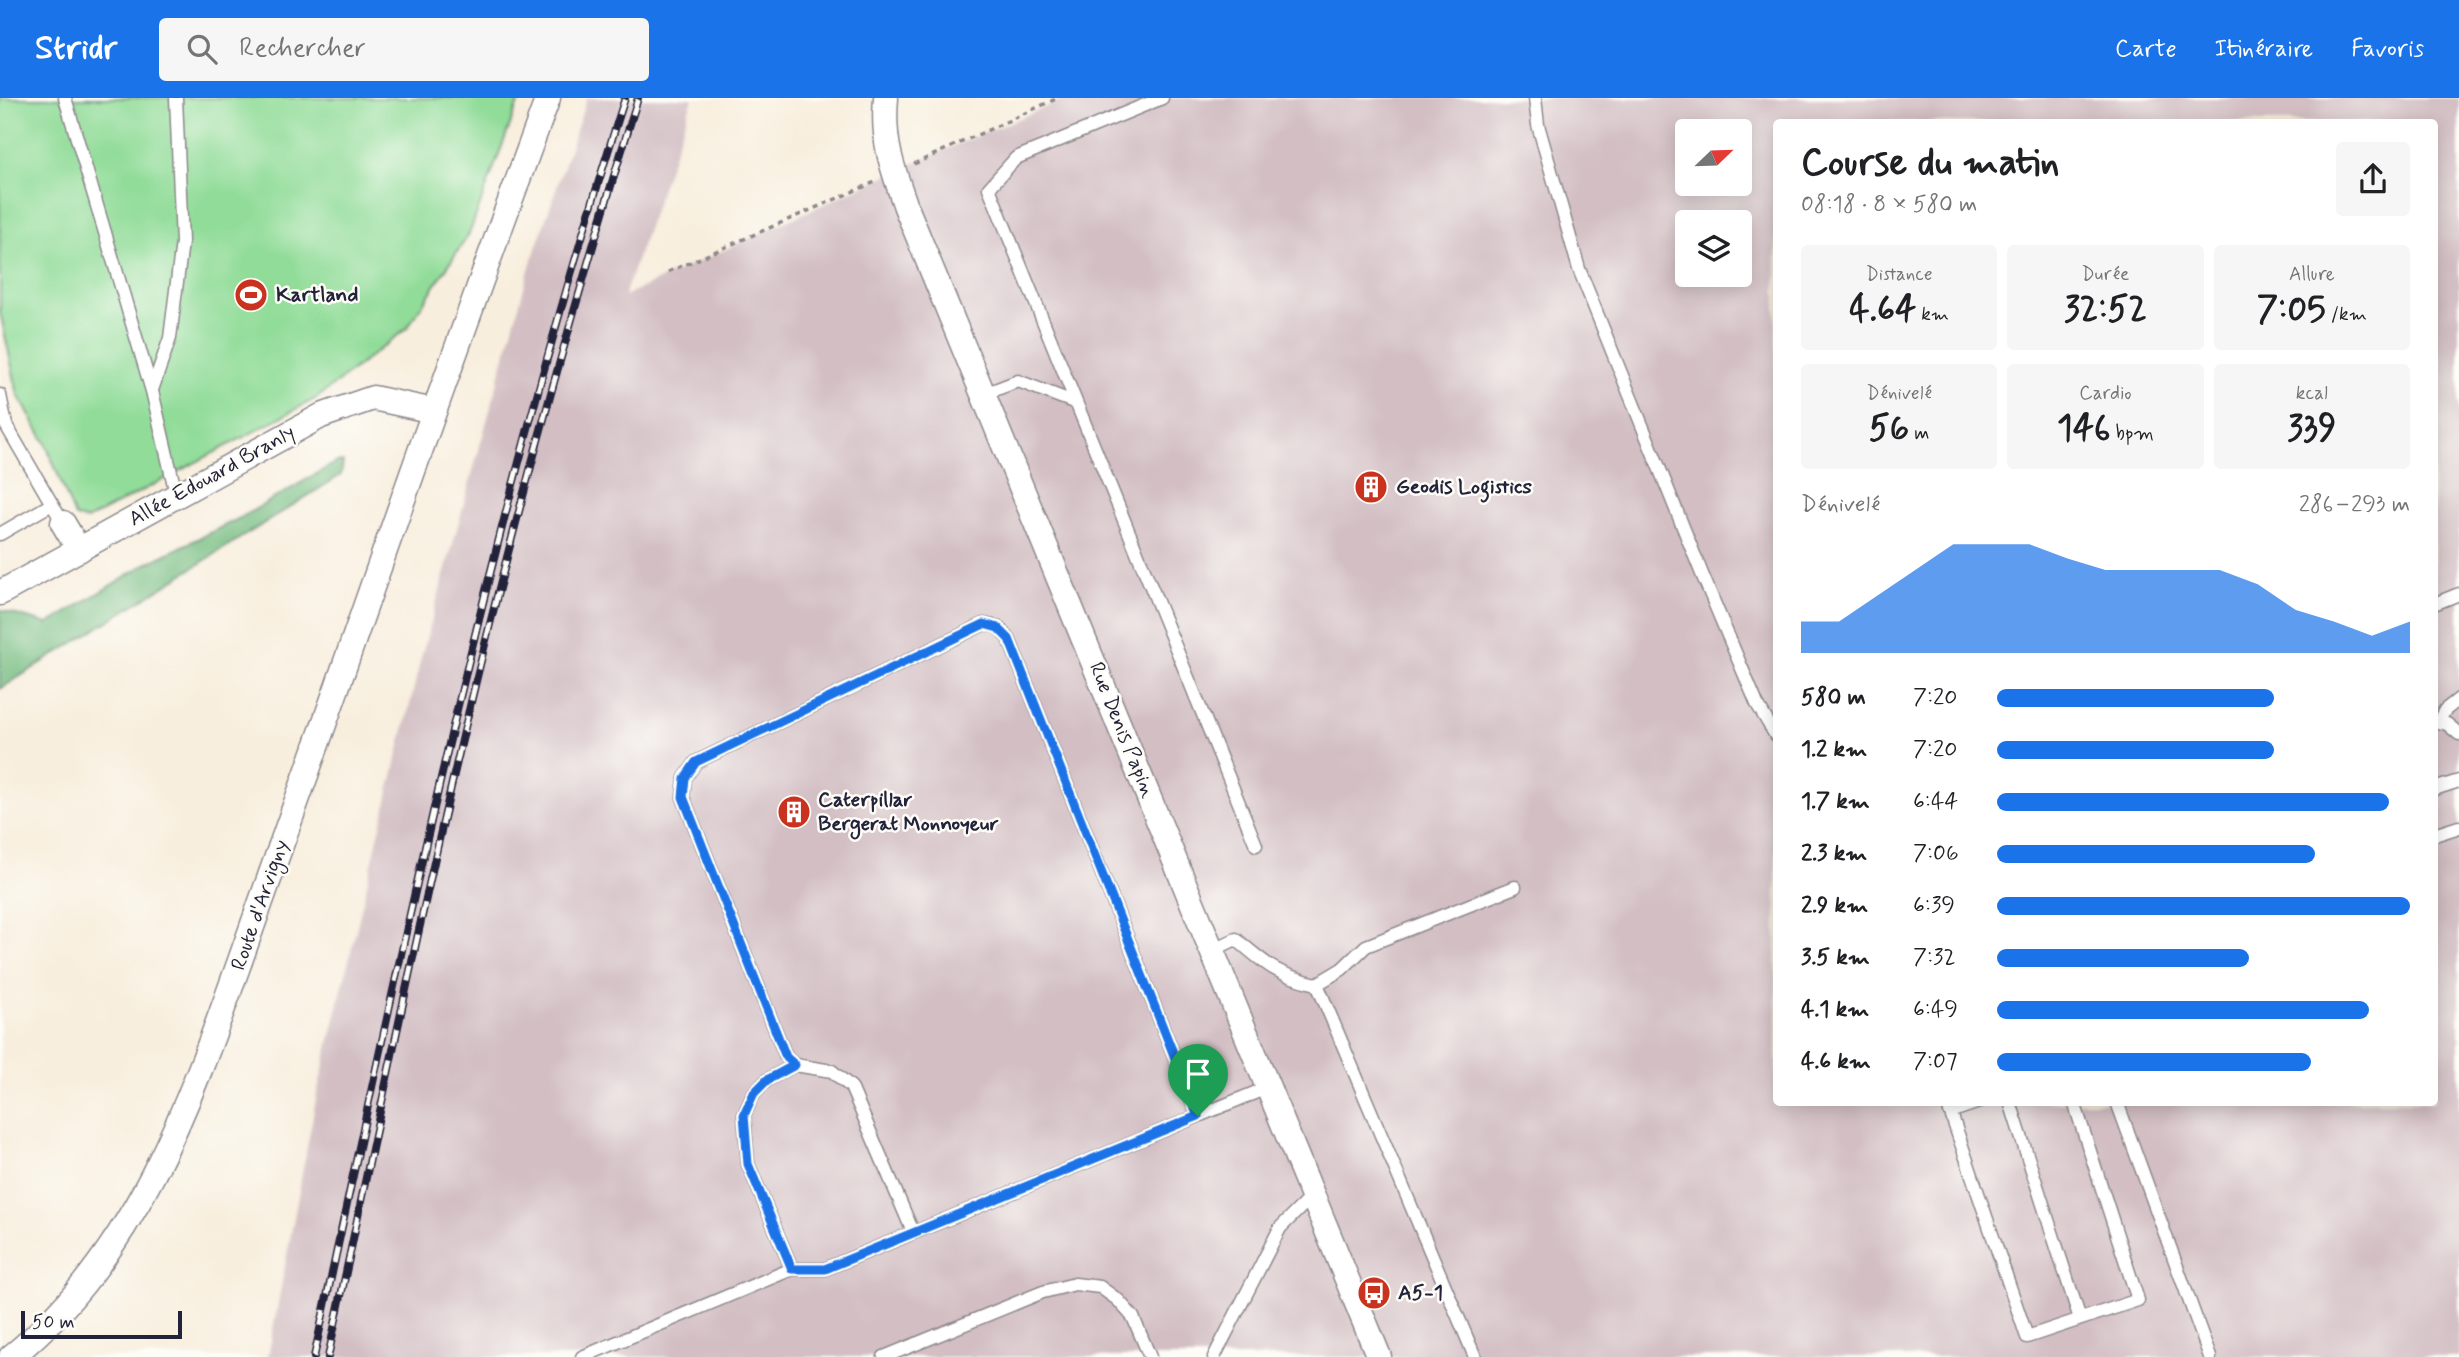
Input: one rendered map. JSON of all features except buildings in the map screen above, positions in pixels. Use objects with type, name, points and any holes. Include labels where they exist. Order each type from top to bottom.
[{"type":"street","name":"Route d'Arvigny","points":[[11,1357],[66,1306],[98,1264],[140,1200],[173,1138],[231,986],[434,411],[548,98]]},
{"type":"street","name":"Rue Denis Papin","points":[[886,98],[884,118],[887,149],[894,173],[1379,1357]]},
{"type":"street","name":"Allée Edouard Branly","points":[[0,593],[321,416],[373,398],[434,411]]},
{"type":"street","points":[[57,513],[79,550]]},
{"type":"lane","points":[[65,98],[152,391],[176,494]]},
{"type":"lane","points":[[152,391],[170,338],[182,242],[176,98]]},
{"type":"lane","points":[[1161,98],[1016,158],[989,188],[1256,845]]},
{"type":"lane","points":[[1535,98],[1538,125],[1579,269],[1702,574],[1757,704],[1773,731]]},
{"type":"lane","points":[[984,394],[1018,381],[1076,403]]},
{"type":"lane","points":[[0,395],[3,427],[57,513],[0,534]]},
{"type":"lane","points":[[2438,602],[2459,594]]},
{"type":"lane","points":[[912,1233],[851,1087],[832,1071],[795,1065],[786,1057],[683,797],[685,778],[696,762],[984,624],[998,628],[1009,639],[1198,1116]]},
{"type":"lane","points":[[2438,719],[2459,699]]},
{"type":"lane","points":[[2438,722],[2446,724],[2459,734]]},
{"type":"lane","points":[[2438,788],[2459,781]]},
{"type":"lane","points":[[2438,834],[2459,827]]},
{"type":"lane","points":[[1213,950],[1236,939],[1273,970],[1290,978],[1317,984],[1342,969],[1366,946],[1515,887]]},
{"type":"lane","points":[[1317,984],[1475,1357]]},
{"type":"lane","points":[[792,1269],[748,1164],[744,1115],[754,1093],[767,1080],[795,1065]]},
{"type":"lane","points":[[582,1357],[792,1269],[825,1269],[1269,1087]]},
{"type":"lane","points":[[2011,1106],[2080,1319]]},
{"type":"lane","points":[[1949,1107],[2027,1336],[2138,1300],[2075,1106]]},
{"type":"lane","points":[[2118,1106],[2210,1357]]},
{"type":"lane","points":[[1214,1357],[1280,1228],[1313,1195]]},
{"type":"lane","points":[[884,1357],[1043,1292],[1074,1284],[1100,1287],[1118,1300],[1133,1317],[1150,1357]]},
{"type":"path","points":[[668,272],[1058,98]]},
{"type":"shaded area","points":[[587,98],[693,98],[624,296],[904,167],[1067,98],[2459,98],[2459,1357],[268,1357],[317,1094],[421,658],[530,266]]},
{"type":"green space","name":"Kartland","points":[[0,98],[520,98],[469,234],[407,328],[317,398],[87,520],[75,517],[45,442],[18,395],[0,312]]},
{"type":"green space","points":[[337,462],[343,462],[341,475],[0,689],[0,610],[48,624],[144,565],[240,518]]},
{"type":"railway","points":[[314,1357],[417,881],[492,566],[577,253],[625,98]]},
{"type":"railway","points":[[328,1357],[429,883],[496,600],[564,348],[638,98]]},
{"type":"place","name":"Kartland","points":[[251,295]]},
{"type":"place","name":"Geodis Logistics","points":[[1371,487]]},
{"type":"place","name":"Caterpillar Bergerat Monnoyeur","points":[[794,812]]},
{"type":"place","name":"A5-1","points":[[1374,1293]]},
{"type":"route","points":[[984,624],[998,628],[1009,639],[1198,1116],[825,1269],[792,1269],[748,1164],[744,1115],[754,1093],[767,1080],[795,1065],[786,1057],[683,797],[685,778],[696,762],[984,624]]}]
